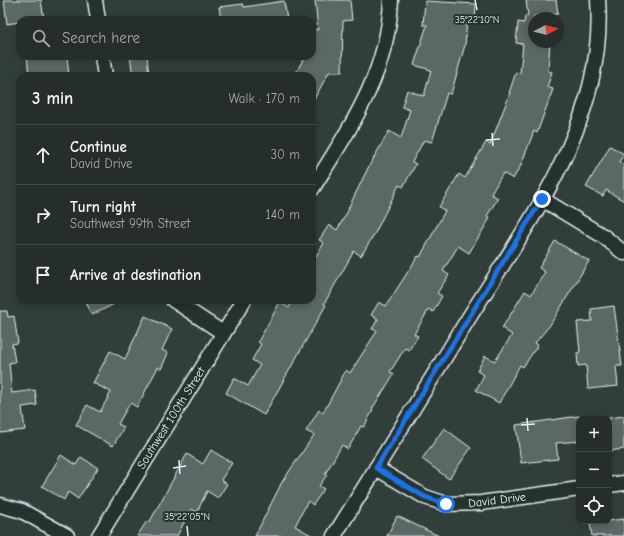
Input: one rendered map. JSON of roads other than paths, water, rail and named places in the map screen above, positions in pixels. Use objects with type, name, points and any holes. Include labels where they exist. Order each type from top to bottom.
[{"type":"street","points":[[95,0],[97,16]]},
{"type":"street","points":[[316,182],[360,111],[377,75],[387,34],[391,0]]},
{"type":"street","points":[[334,536],[542,199],[566,155],[585,105],[594,62],[598,0]]},
{"type":"street","points":[[103,60],[104,72]]},
{"type":"street","points":[[542,199],[603,236],[624,253]]},
{"type":"street","points":[[179,304],[224,333]]},
{"type":"street","name":"Southwest 100th Street","points":[[99,536],[242,304]]},
{"type":"street","name":"David Drive","points":[[376,468],[425,497],[446,504],[481,503],[576,489]]},
{"type":"street","points":[[612,485],[624,483]]},
{"type":"street","points":[[0,506],[22,511],[67,536]]}]
